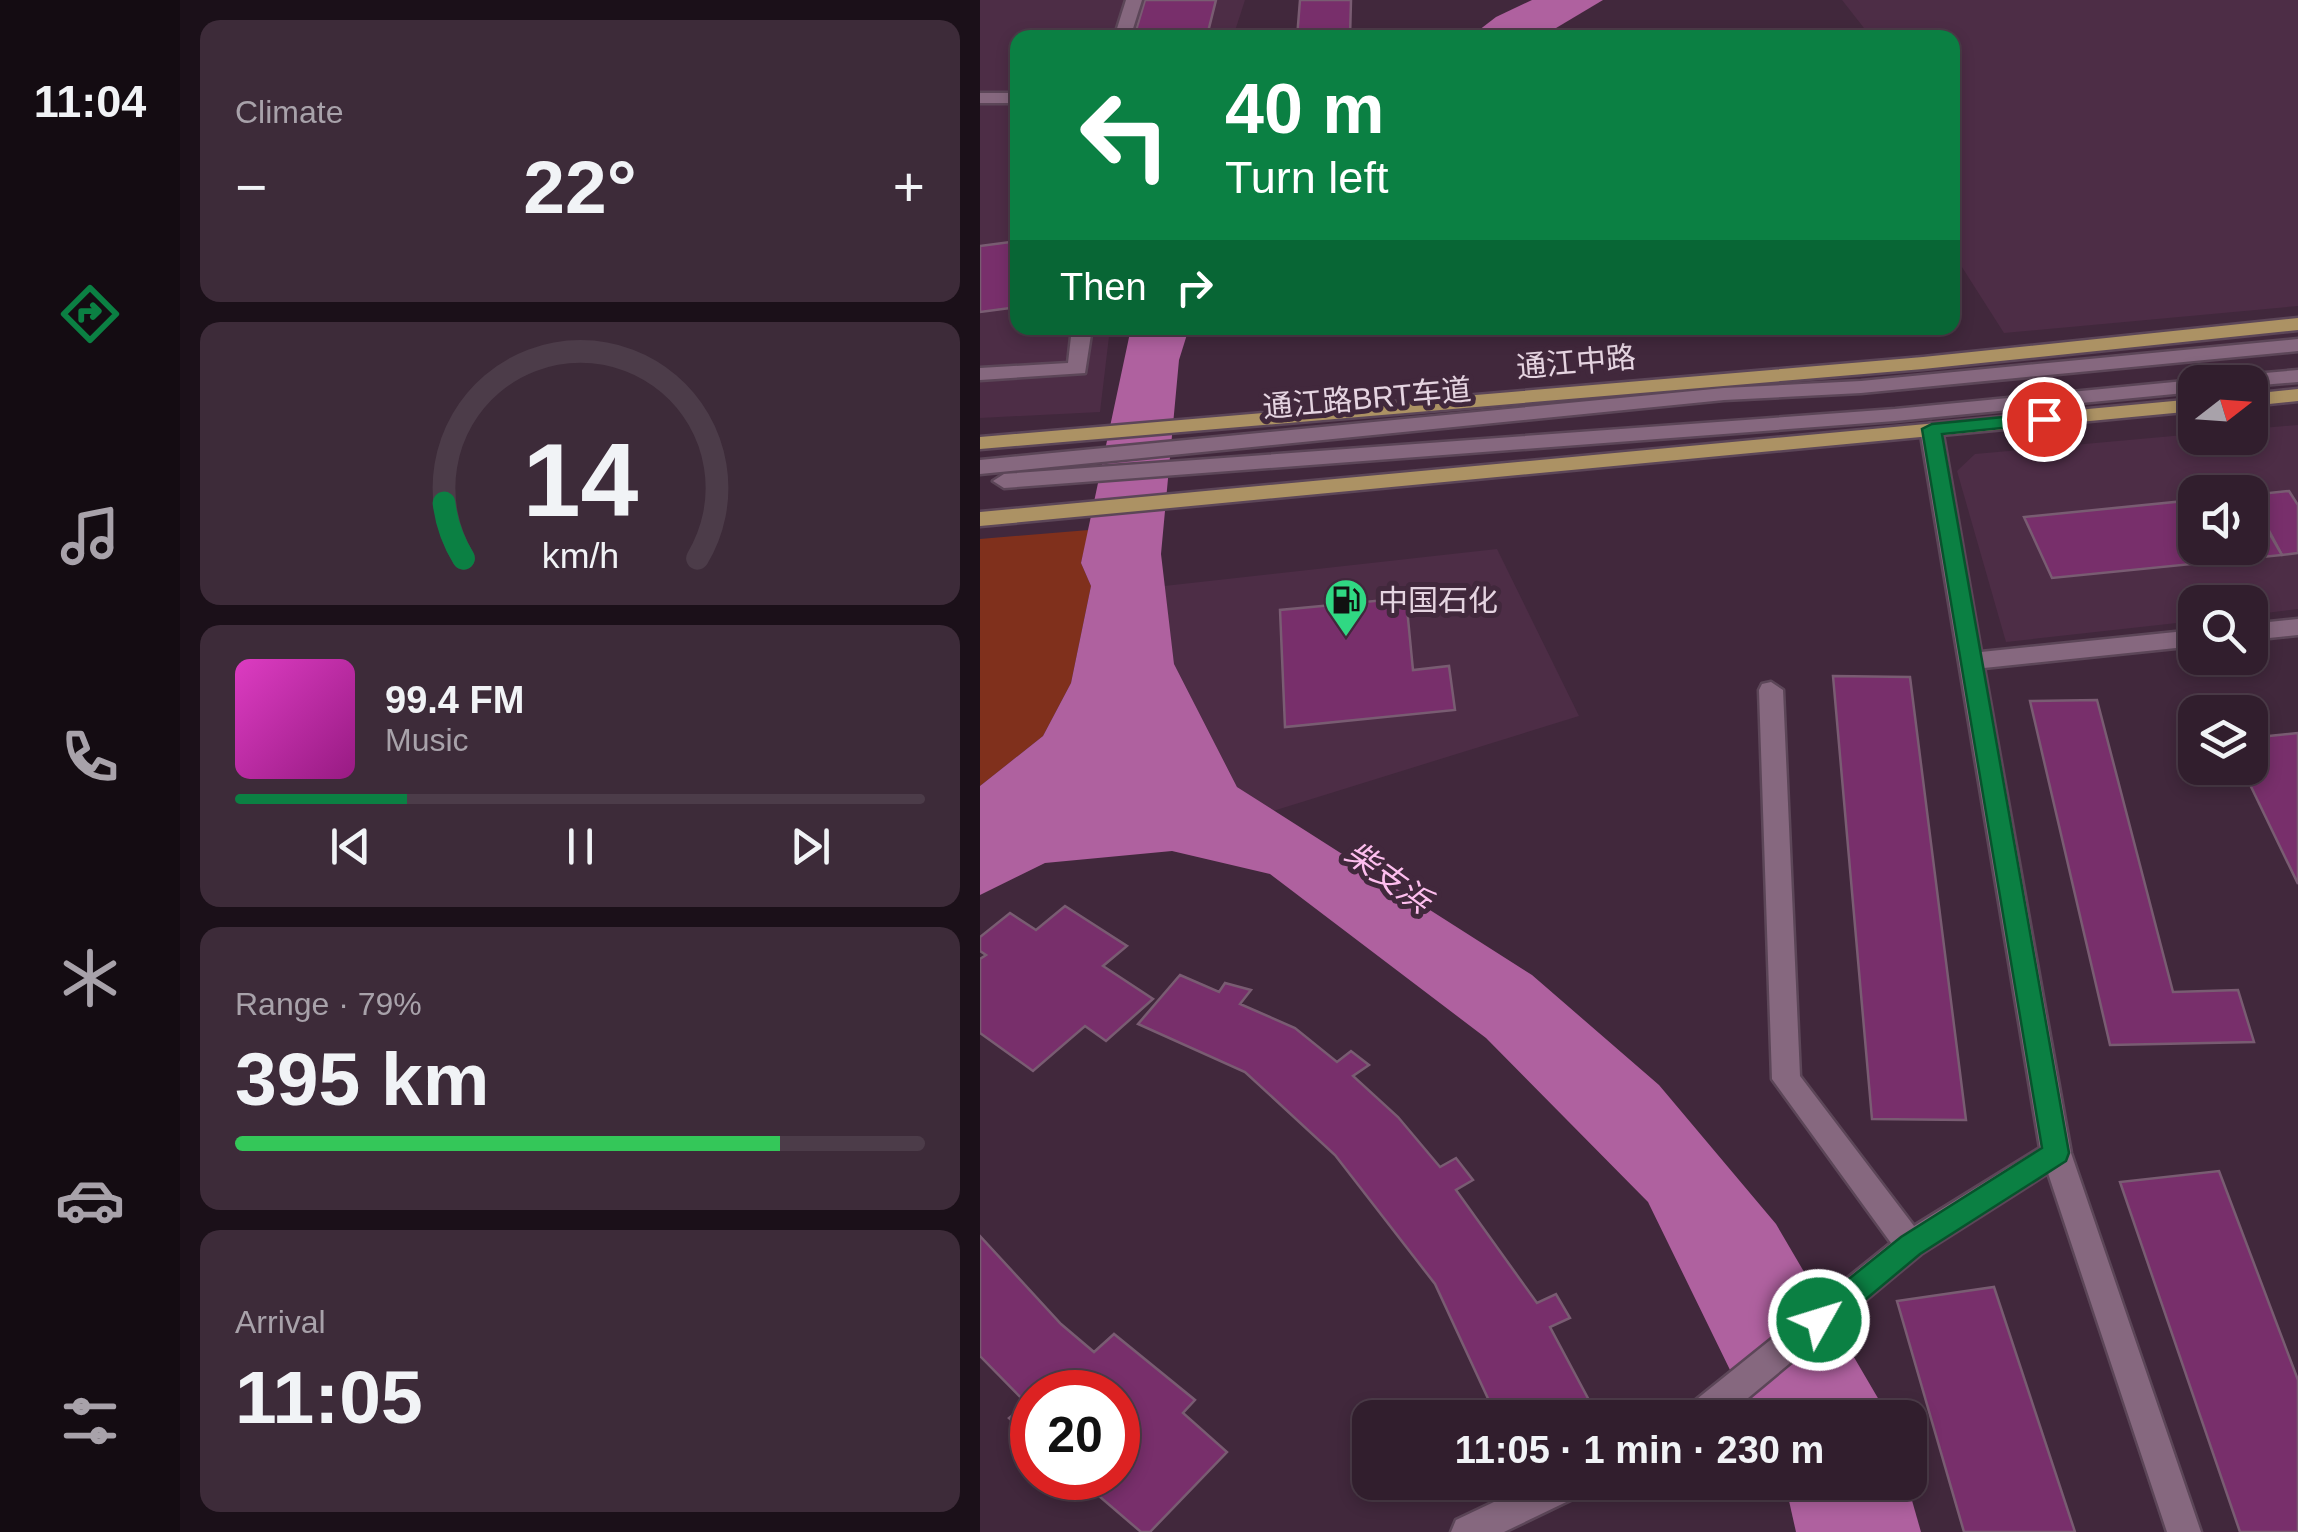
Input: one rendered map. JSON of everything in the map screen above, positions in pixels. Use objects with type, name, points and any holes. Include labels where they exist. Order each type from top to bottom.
[{"type":"main road","name":"通江中路","points":[[980,443],[1923,363],[2298,324]]},
{"type":"main road","points":[[2268,398],[2298,395]]},
{"type":"main road","points":[[980,519],[2178,407]]},
{"type":"street","points":[[1125,30],[1134,0]]},
{"type":"street","points":[[980,98],[1010,98]]},
{"type":"street","points":[[980,374],[1078,369],[1081,335]]},
{"type":"street","name":"通江路BRT车道","points":[[980,483],[1201,444],[2298,345]]},
{"type":"street","points":[[2268,379],[2298,376]]},
{"type":"street","name":"通江路BRT车道","points":[[980,467],[1190,466],[1876,416],[2178,388]]},
{"type":"street","points":[[1932,429],[2056,1153],[2184,1532]]},
{"type":"street","points":[[2268,630],[2298,627]]},
{"type":"street","points":[[1972,661],[2178,640]]},
{"type":"street","points":[[1771,690],[1786,1079],[1910,1245]]},
{"type":"street","points":[[1720,1400],[1910,1245],[2056,1153]]},
{"type":"street","points":[[1468,1532],[1535,1500]]},
{"type":"shaded area","points":[[980,0],[1245,0],[1235,30],[1010,30],[1010,335],[1109,335],[1100,412],[980,418]]},
{"type":"shaded area","points":[[1532,0],[1603,0],[1553,30],[1479,30]]},
{"type":"shaded area","points":[[1842,0],[2298,0],[2298,306],[2004,333],[1960,264],[1960,30],[1866,30]]},
{"type":"shaded area","points":[[1130,335],[1187,335],[1179,360],[1161,554],[1174,664],[1237,787],[1532,975],[1659,1085],[1776,1224],[1879,1400],[1745,1400],[1648,1202],[1486,1038],[1270,874],[1172,851],[1045,863],[980,895],[980,786],[1043,736],[1071,683],[1091,586],[1081,563]]},
{"type":"shaded area","points":[[2298,425],[2298,609],[2268,613],[2268,585],[2178,585],[2178,623],[2006,642],[1957,471],[1975,454],[2178,436],[2178,455],[2268,455],[2268,428]]},
{"type":"shaded area","points":[[1089,530],[1081,563],[1091,586],[1071,683],[1043,736],[980,786],[980,539]]},
{"type":"shaded area","points":[[1497,549],[1579,716],[1273,811],[1237,787],[1174,664],[1164,586]]},
{"type":"shaded area","points":[[1789,1500],[1912,1500],[1921,1532],[1796,1532]]},
{"type":"building","points":[[1145,0],[1216,0],[1208,30],[1136,30]]},
{"type":"building","points":[[1300,0],[1351,0],[1350,30],[1298,30]]},
{"type":"building","points":[[1010,242],[1010,308],[980,312],[980,246]]},
{"type":"building","points":[[2289,491],[2298,505],[2298,553],[2282,555],[2268,529],[2268,493]]},
{"type":"building","points":[[2178,502],[2178,565],[2182,565],[2052,578],[2024,517]]},
{"type":"building","points":[[2268,531],[2282,555],[2268,556]]},
{"type":"building","name":"中国石化","points":[[1406,598],[1413,670],[1449,666],[1455,710],[1285,727],[1280,610]]},
{"type":"building","points":[[1833,676],[1910,677],[1966,1120],[1872,1119]]},
{"type":"building","points":[[2097,700],[2173,992],[2238,990],[2254,1042],[2110,1045],[2030,701]]},
{"type":"building","points":[[2298,733],[2298,884],[2250,785],[2268,785],[2268,736]]},
{"type":"building","points":[[1065,906],[1127,946],[1103,966],[1153,999],[1106,1041],[1085,1026],[1033,1071],[980,1033],[980,959],[986,955],[980,951],[980,937],[1010,913],[1036,930]]},
{"type":"building","points":[[1180,975],[1219,992],[1225,983],[1251,990],[1240,1004],[1295,1028],[1337,1062],[1351,1051],[1369,1065],[1353,1076],[1398,1117],[1440,1167],[1456,1158],[1473,1180],[1456,1190],[1537,1303],[1556,1294],[1570,1318],[1550,1327],[1589,1400],[1489,1400],[1435,1284],[1335,1155],[1245,1072],[1138,1024]]},
{"type":"building","points":[[2219,1171],[2298,1380],[2298,1532],[2240,1532],[2120,1182]]},
{"type":"building","points":[[980,1236],[1061,1324],[1094,1352],[1114,1334],[1195,1400],[1183,1413],[1227,1452],[1150,1532],[1141,1532],[1104,1500],[1140,1500],[1140,1370],[1010,1370],[1010,1387],[980,1356]]},
{"type":"building","points":[[1994,1287],[2075,1532],[1964,1532],[1897,1301]]},
{"type":"place","name":"中国石化","points":[[1346,638]]},
{"type":"route","points":[[1819,1320],[1910,1245],[2056,1153],[1932,429],[2044,419]]},
{"type":"water label","name":"柴支浜","points":[[1388,877]]}]
